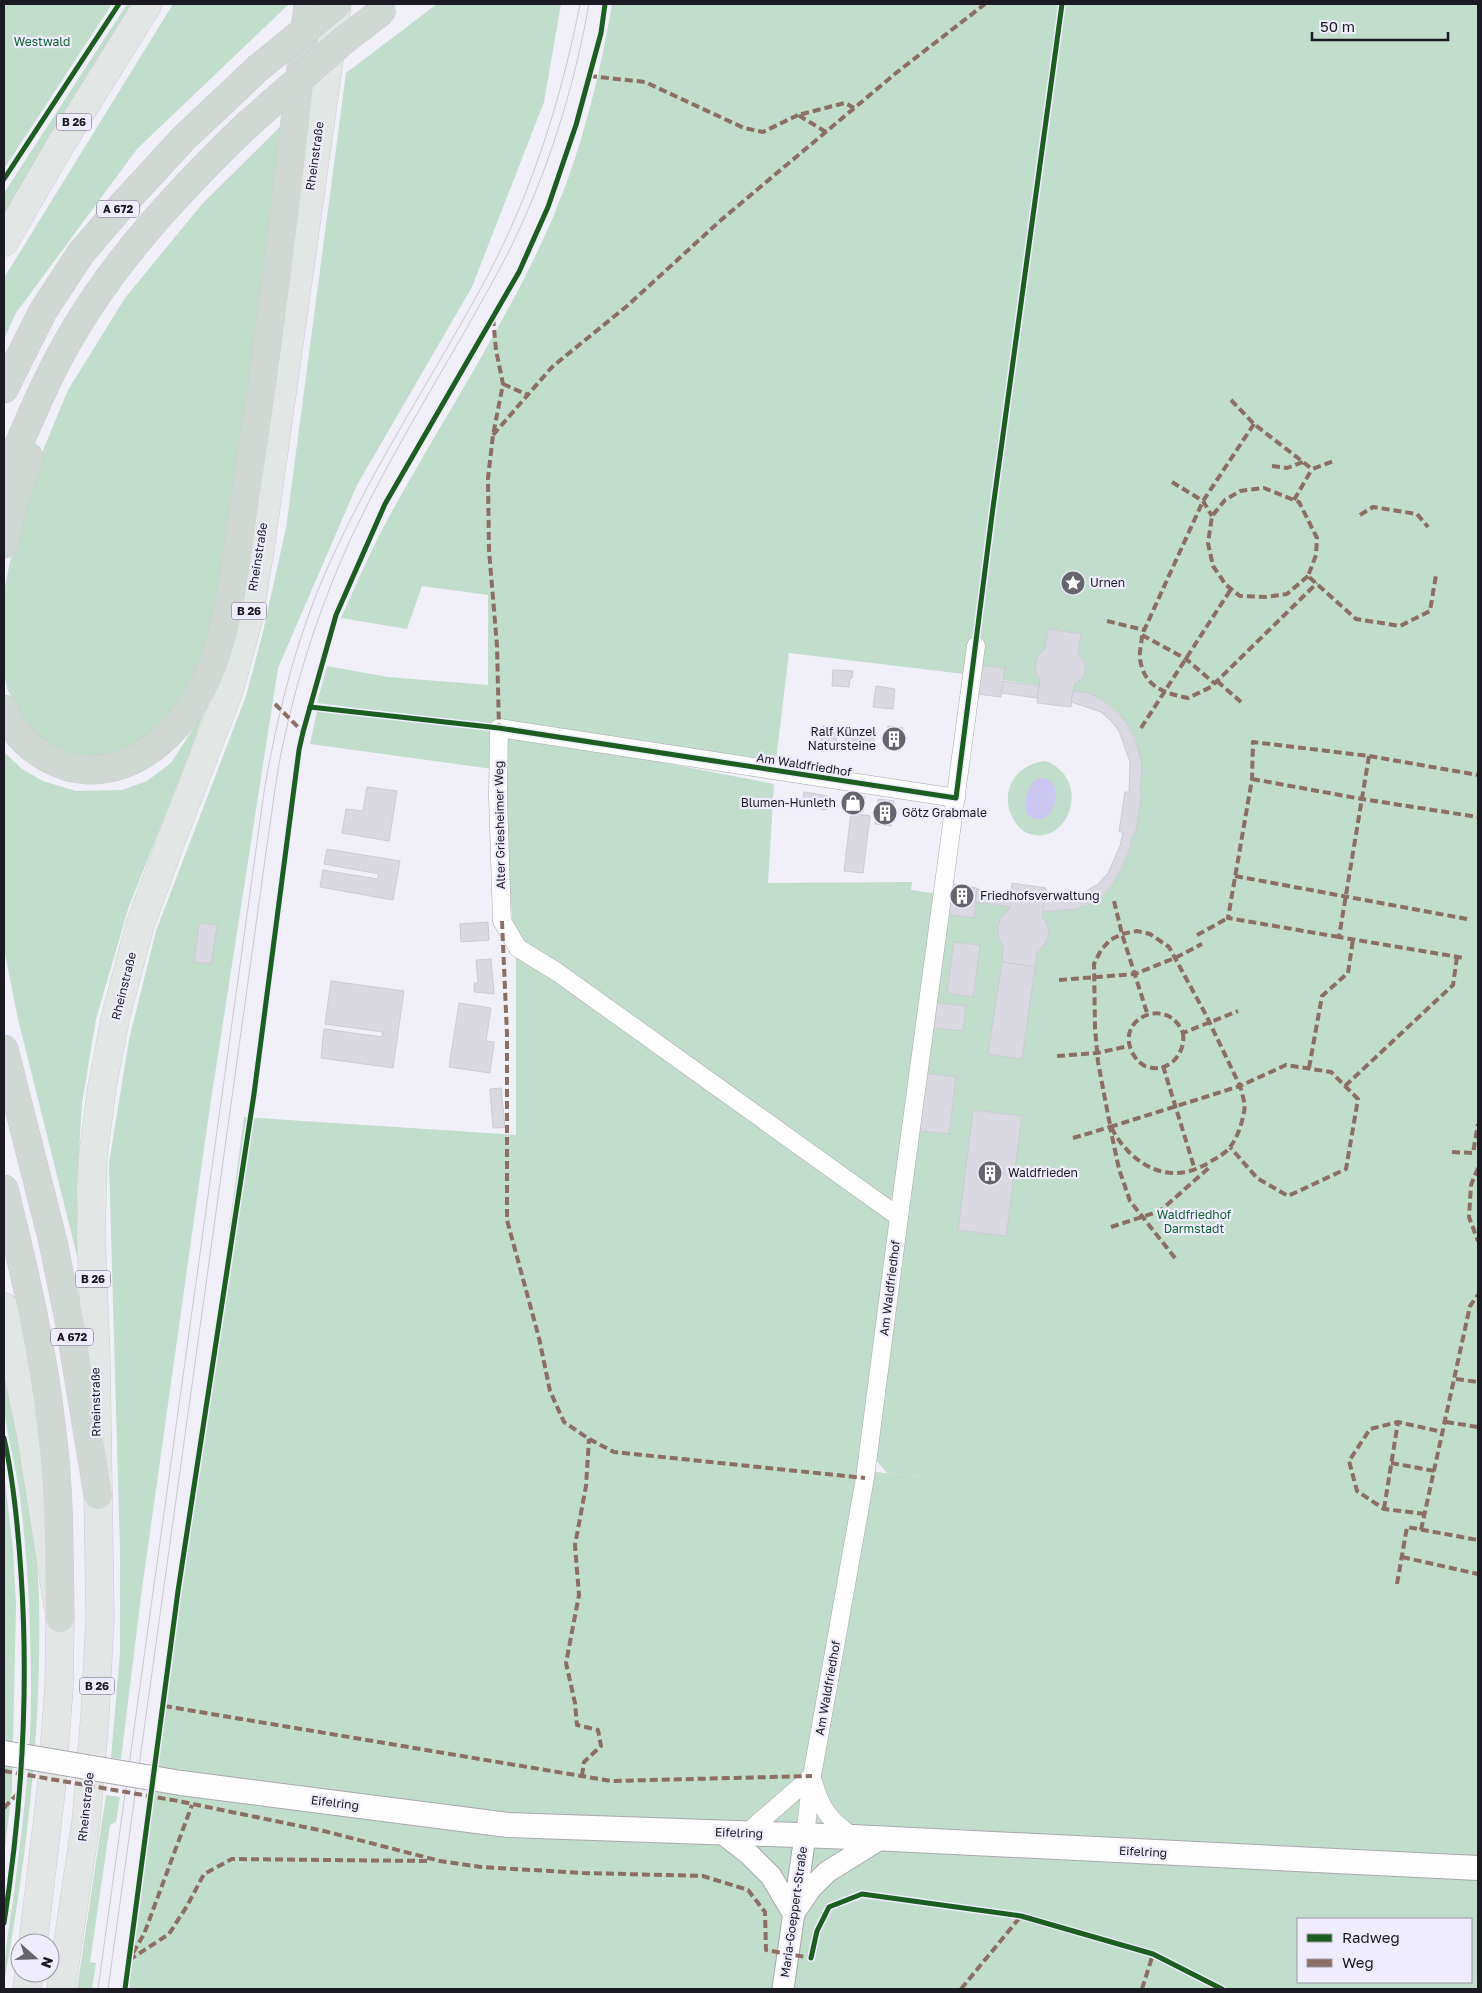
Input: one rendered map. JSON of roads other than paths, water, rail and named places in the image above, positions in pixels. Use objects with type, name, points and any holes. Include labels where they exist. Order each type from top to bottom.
[{"type":"highway","points":[[4,709],[14,729],[35,751],[63,766],[86,770],[108,769],[132,762],[157,747],[179,722],[200,692],[213,663],[223,629],[252,455],[292,153],[308,4]]},
{"type":"highway","name":"A 672","points":[[4,390],[43,311],[81,253],[184,138],[257,69],[337,4]]},
{"type":"highway","name":"A 672","points":[[4,478],[35,408],[74,331],[119,265],[149,226],[197,173],[247,124],[343,41],[387,7]]},
{"type":"highway","points":[[4,544],[14,501],[74,331]]},
{"type":"highway","name":"A 672","points":[[4,1049],[53,1242],[69,1320],[98,1495]]},
{"type":"highway","name":"A 672","points":[[4,1189],[29,1293],[52,1432],[58,1500],[60,1618]]},
{"type":"main road","name":"B 26","points":[[4,242],[60,144],[148,4]]},
{"type":"main road","name":"Rheinstraße","points":[[61,1989],[86,1822],[95,1715],[100,1618],[91,1236],[93,1156],[102,1087],[116,1015],[140,925],[230,691],[248,621],[260,550],[337,4]]},
{"type":"main road","points":[[4,1307],[31,1435],[60,1618],[59,1687],[51,1791],[34,1933]]},
{"type":"main road","name":"Eifelring","points":[[4,1753],[181,1783],[508,1825],[747,1833],[1478,1868]]},
{"type":"street","name":"Am Waldfriedhof","points":[[805,1836],[812,1776],[866,1478],[976,646]]},
{"type":"street","name":"Am Waldfriedhof","points":[[498,728],[956,798]]},
{"type":"street","name":"Alter Griesheimer Weg","points":[[498,728],[502,921],[518,948],[557,972],[899,1217]]},
{"type":"street","name":"Am Waldfriedhof","points":[[812,1776],[820,1804],[836,1824],[853,1838]]},
{"type":"street","points":[[747,1833],[812,1776]]},
{"type":"street","points":[[722,1833],[750,1855],[770,1876],[794,1915],[811,1888],[827,1872],[880,1839]]},
{"type":"street","name":"Maria-Goeppert-Straße","points":[[783,1989],[805,1836]]},
{"type":"tram line","points":[[98,1989],[264,792],[281,706],[306,623],[327,569],[345,531],[384,457],[468,312],[504,243],[544,143],[564,74],[580,4]]},
{"type":"tram line","points":[[108,1989],[278,767],[289,717],[311,639],[351,538],[388,466],[489,289],[508,253],[535,193],[558,131],[567,100],[576,68],[589,4]]},
{"type":"place","name":"Urnen","points":[[1073,583]]},
{"type":"place","name":"Ralf Künzel Natursteine","points":[[894,739]]},
{"type":"place","name":"Blumen-Hunleth","points":[[853,803]]},
{"type":"place","name":"Götz Grabmale","points":[[885,813]]},
{"type":"place","name":"Friedhofsverwaltung","points":[[962,896]]},
{"type":"place","name":"Waldfrieden","points":[[990,1173]]},
{"type":"park label","name":"Westwald","points":[[42,42]]},
{"type":"park label","name":"Waldfriedhof Darmstadt","points":[[1194,1222]]}]
